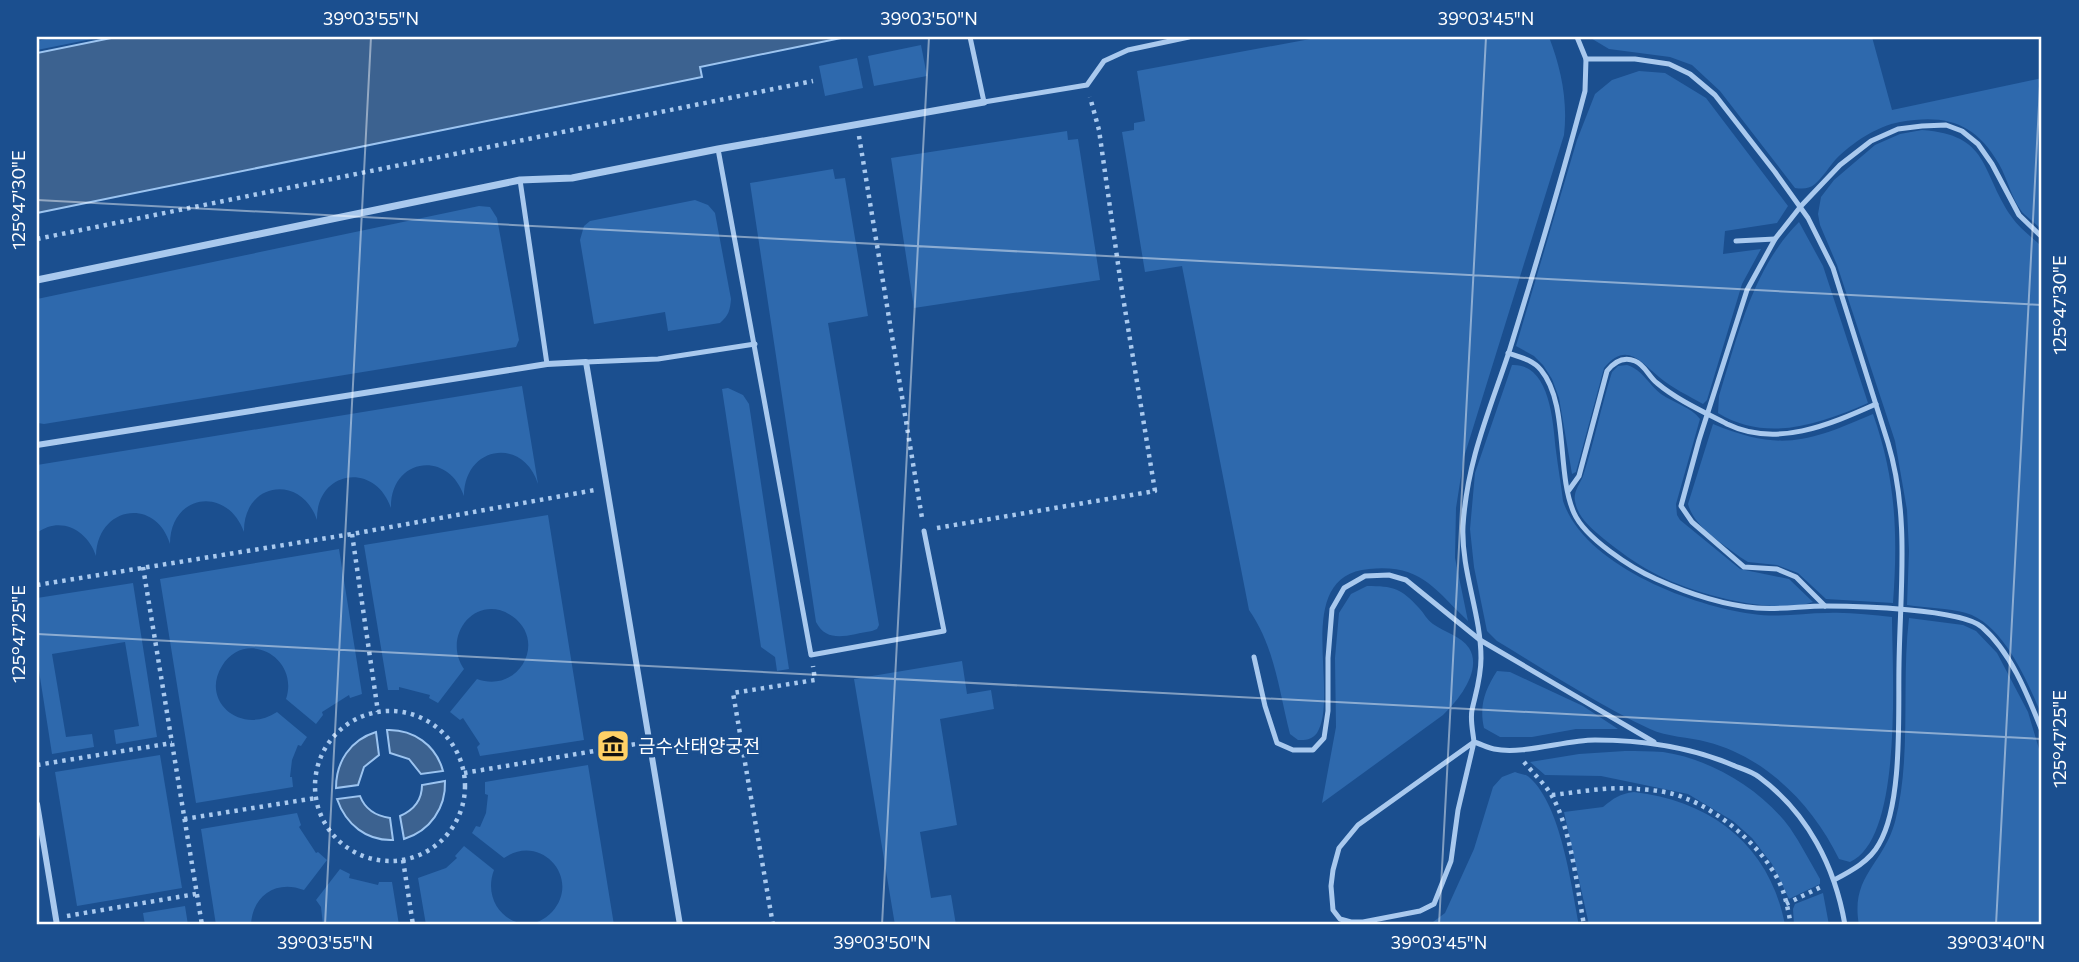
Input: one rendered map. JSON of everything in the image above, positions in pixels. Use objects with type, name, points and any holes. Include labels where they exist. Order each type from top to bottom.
[{"type":"street","points":[[37,280],[520,180],[572,178],[984,102]]},
{"type":"street","points":[[37,445],[547,364],[586,362],[680,925]]},
{"type":"street","points":[[37,804],[57,921]]},
{"type":"lane","points":[[970,37],[984,102],[1087,85],[1104,61],[1128,50],[1189,37]]},
{"type":"lane","points":[[1474,742],[1358,825],[1339,848],[1331,886],[1333,910],[1340,919],[1363,922],[1420,911],[1434,904],[1451,861],[1458,810],[1474,742],[1471,712],[1478,693],[1481,659],[1466,567],[1463,528],[1472,461],[1508,353],[1585,91],[1586,59],[1577,37]]},
{"type":"lane","points":[[1586,59],[1646,60],[1669,64],[1690,74],[1714,95],[1801,206],[1833,268],[1896,468],[1904,552],[1897,764],[1889,819],[1879,846],[1859,866],[1834,880]]},
{"type":"lane","points":[[1825,606],[1796,577],[1777,569],[1744,567],[1685,514],[1681,506],[1747,289],[1775,239],[1801,206],[1840,165],[1871,141],[1898,129],[1946,125],[1962,131],[1978,144],[1992,164],[2019,215],[2042,237]]},
{"type":"lane","points":[[718,149],[811,655],[944,631],[924,531]]},
{"type":"lane","points":[[520,180],[547,364]]},
{"type":"lane","points":[[1736,241],[1775,239]]},
{"type":"lane","points":[[586,362],[658,359],[755,344]]},
{"type":"lane","points":[[1508,353],[1531,361],[1548,381],[1575,516],[1586,530],[1612,553],[1651,577],[1689,593],[1754,608],[1825,606],[1900,610],[1966,619],[1980,625],[2002,648],[2042,732]]},
{"type":"lane","points":[[1568,491],[1579,476],[1607,371],[1614,362],[1625,359],[1636,361],[1656,383],[1707,414],[1741,430],[1763,435],[1821,427],[1876,404]]},
{"type":"lane","points":[[1254,657],[1277,743],[1293,750],[1313,750],[1324,738],[1328,711],[1332,609],[1344,588],[1365,576],[1389,575],[1406,580],[1480,640],[1657,743]]},
{"type":"lane","points":[[1474,742],[1496,750],[1593,740],[1657,743],[1710,755],[1758,776],[1795,809],[1824,853],[1840,896],[1845,925]]},
{"type":"path","points":[[37,239],[813,81]]},
{"type":"path","points":[[857,125],[924,531],[1155,491],[1099,130],[1087,85]]},
{"type":"path","points":[[37,585],[352,534],[607,487]]},
{"type":"path","points":[[352,534],[378,712]]},
{"type":"path","points":[[143,567],[202,925]]},
{"type":"path","points":[[773,925],[733,693],[815,680],[811,655]]},
{"type":"path","points":[[395,710],[411,713],[440,730],[452,742],[460,757],[465,790],[456,822],[434,847],[419,856],[386,862],[354,852],[329,830],[316,798],[315,781],[324,749],[334,736],[362,716],[378,712],[395,710]]},
{"type":"path","points":[[464,773],[650,742]]},
{"type":"path","points":[[37,765],[172,743]]},
{"type":"path","points":[[1512,749],[1552,795],[1567,842],[1584,925]]},
{"type":"path","points":[[1552,795],[1635,788],[1686,798],[1730,824],[1748,840],[1768,865],[1783,891],[1791,925]]},
{"type":"path","points":[[184,819],[316,798]]},
{"type":"path","points":[[403,860],[413,925]]},
{"type":"path","points":[[1786,904],[1834,880]]},
{"type":"path","points":[[57,921],[196,894]]},
{"type":"shaded area","points":[[55,37],[102,37],[37,50],[37,41]]},
{"type":"shaded area","points":[[116,37],[846,37],[700,67],[702,77],[37,213],[37,53]]},
{"type":"shaded area","points":[[1321,37],[1549,37],[1562,85],[1565,122],[1564,135],[1464,457],[1456,508],[1455,558],[1468,621],[1425,581],[1401,570],[1369,569],[1345,576],[1331,592],[1324,613],[1323,715],[1315,735],[1298,740],[1290,734],[1270,654],[1249,610],[1182,266],[1145,272],[1122,132],[1134,130],[1134,123],[1145,121],[1137,71]]},
{"type":"shaded area","points":[[1589,37],[1872,37],[1892,110],[2042,78],[2042,230],[2018,206],[1990,150],[1969,130],[1957,124],[1931,119],[1900,122],[1883,127],[1857,141],[1842,153],[1813,186],[1795,188],[1720,91],[1692,65],[1670,57],[1609,49]]},
{"type":"shaded area","points":[[921,45],[927,76],[874,86],[868,56]]},
{"type":"shaded area","points":[[857,58],[863,88],[825,96],[819,66]]},
{"type":"shaded area","points":[[1639,71],[1665,73],[1706,98],[1788,206],[1777,223],[1725,231],[1723,254],[1761,249],[1742,284],[1707,400],[1703,404],[1681,392],[1633,356],[1619,356],[1604,368],[1576,472],[1572,474],[1559,398],[1552,379],[1534,356],[1516,346],[1577,140],[1595,94],[1612,80]]},
{"type":"shaded area","points":[[1922,130],[1944,133],[1972,147],[2011,216],[2042,247],[2042,716],[2013,656],[1992,629],[1980,619],[1952,610],[1907,605],[1907,510],[1895,441],[1837,265],[1820,225],[1818,214],[1821,197],[1834,180],[1875,145],[1900,134]]},
{"type":"shaded area","points":[[1067,131],[1068,140],[1078,139],[1100,280],[914,308],[891,158]]},
{"type":"shaded area","points":[[833,169],[835,179],[845,178],[868,316],[828,323],[879,625],[872,631],[840,636],[827,634],[816,622],[750,183]]},
{"type":"shaded area","points":[[695,200],[708,205],[715,213],[731,299],[725,317],[720,323],[668,331],[665,312],[594,324],[580,240],[584,226],[590,221]]},
{"type":"shaded area","points":[[479,206],[490,207],[497,218],[519,340],[516,347],[38,423],[37,299]]},
{"type":"shaded area","points":[[1799,222],[1823,266],[1868,403],[1812,423],[1774,429],[1755,427],[1718,413],[1719,396],[1758,281],[1783,240]]},
{"type":"shaded area","points":[[1512,365],[1525,367],[1535,374],[1548,397],[1563,501],[1575,524],[1593,545],[1616,563],[1671,592],[1700,602],[1753,614],[1772,616],[1836,613],[1892,617],[1893,711],[1887,788],[1879,821],[1867,847],[1850,862],[1839,859],[1816,820],[1768,771],[1729,749],[1650,729],[1572,687],[1497,641],[1487,631],[1474,567],[1470,529],[1475,473]]},
{"type":"shaded area","points":[[1618,366],[1633,367],[1661,394],[1687,408],[1700,419],[1676,504],[1680,520],[1740,569],[1789,579],[1813,602],[1796,606],[1754,604],[1687,588],[1633,561],[1582,518],[1575,501],[1576,491],[1587,463],[1612,372]]},
{"type":"shaded area","points":[[522,386],[538,484],[531,469],[520,459],[495,453],[473,466],[464,496],[456,481],[446,471],[434,466],[421,466],[409,470],[400,478],[393,491],[391,508],[383,493],[373,483],[360,478],[348,478],[336,482],[326,490],[319,503],[317,520],[309,505],[299,495],[287,490],[274,490],[262,494],[253,502],[246,515],[244,532],[236,517],[225,507],[213,502],[201,502],[189,506],[179,514],[172,527],[170,544],[163,529],[152,519],[140,514],[116,518],[106,527],[99,539],[96,556],[87,539],[72,528],[55,525],[37,533],[37,465]]},
{"type":"shaded area","points":[[728,388],[743,395],[749,404],[789,669],[777,671],[775,657],[761,647],[722,389]]},
{"type":"shaded area","points":[[1873,414],[1887,461],[1894,507],[1893,603],[1826,599],[1798,573],[1777,565],[1748,562],[1740,557],[1709,534],[1691,512],[1688,504],[1713,424],[1758,438],[1794,440],[1812,437]]},
{"type":"shaded area","points":[[548,515],[584,740],[480,756],[477,747],[480,744],[463,718],[460,720],[450,712],[477,679],[492,682],[505,679],[516,672],[528,651],[528,638],[523,626],[512,616],[499,610],[486,609],[475,613],[466,621],[457,643],[458,656],[464,669],[438,703],[429,698],[430,695],[399,687],[399,690],[388,690],[364,545]]},
{"type":"shaded area","points":[[339,549],[362,694],[350,698],[349,695],[322,712],[323,715],[316,724],[286,699],[288,684],[285,671],[278,660],[268,652],[256,649],[244,649],[232,655],[222,666],[216,691],[220,702],[228,711],[250,720],[277,712],[307,737],[301,746],[298,745],[292,760],[290,777],[293,787],[196,803],[160,579]]},
{"type":"shaded area","points":[[133,583],[157,737],[116,744],[114,730],[139,726],[125,642],[52,654],[66,737],[92,734],[94,747],[52,754],[37,658],[37,598]]},
{"type":"shaded area","points":[[1367,586],[1390,588],[1407,596],[1437,627],[1466,644],[1473,657],[1473,666],[1462,693],[1443,715],[1322,803],[1336,727],[1335,658],[1339,613],[1351,594]]},
{"type":"shaded area","points":[[1909,618],[1963,625],[1976,631],[1997,653],[2028,712],[2042,759],[2042,925],[1859,925],[1859,894],[1863,882],[1890,837],[1900,797],[1905,746]]},
{"type":"shaded area","points":[[962,661],[967,694],[991,690],[994,709],[940,719],[957,825],[920,832],[931,898],[951,895],[956,925],[895,925],[854,679]]},
{"type":"shaded area","points":[[1497,671],[1510,672],[1583,706],[1618,729],[1576,729],[1532,737],[1500,737],[1484,728],[1482,712],[1486,691]]},
{"type":"shaded area","points":[[387,730],[406,732],[422,740],[435,753],[443,771],[421,774],[409,759],[390,753]]},
{"type":"shaded area","points":[[376,732],[379,755],[364,767],[358,785],[336,788],[339,769],[346,753],[359,740]]},
{"type":"shaded area","points":[[1663,752],[1681,756],[1699,761],[1734,778],[1765,801],[1790,828],[1820,879],[1820,884],[1789,899],[1772,864],[1752,838],[1733,821],[1688,794],[1601,776],[1545,775],[1530,762],[1579,754]]},
{"type":"shaded area","points":[[160,755],[182,888],[77,906],[55,772]]},
{"type":"shaded area","points":[[588,765],[614,925],[426,925],[418,878],[446,868],[457,858],[455,856],[464,846],[494,870],[491,885],[493,898],[498,909],[507,917],[529,924],[552,912],[560,899],[562,886],[560,874],[553,863],[543,855],[531,851],[518,852],[504,858],[472,833],[476,826],[480,827],[486,813],[488,795],[485,794],[485,782]]},
{"type":"shaded area","points":[[1515,772],[1530,778],[1550,807],[1563,847],[1579,925],[1429,925],[1445,913],[1474,849],[1493,787],[1502,777]]},
{"type":"shaded area","points":[[445,781],[443,800],[435,817],[422,830],[404,839],[400,816],[416,804],[422,785]]},
{"type":"shaded area","points":[[1634,792],[1688,805],[1733,832],[1766,872],[1785,925],[1589,925],[1564,812],[1603,807],[1617,797]]},
{"type":"shaded area","points":[[360,796],[372,811],[390,818],[393,840],[383,840],[366,834],[346,817],[337,799]]},
{"type":"shaded area","points":[[297,813],[301,825],[299,827],[316,853],[327,860],[304,890],[284,887],[267,892],[256,906],[251,925],[216,925],[201,829]]},
{"type":"shaded area","points":[[340,869],[350,874],[349,878],[378,885],[379,882],[392,882],[399,925],[323,925],[321,907],[316,900]]},
{"type":"shaded area","points":[[1823,893],[1829,925],[1794,925],[1795,904]]},
{"type":"shaded area","points":[[185,906],[188,925],[145,925],[143,913]]},
{"type":"place","name":"금수산태양궁전","points":[[613,746]]}]
